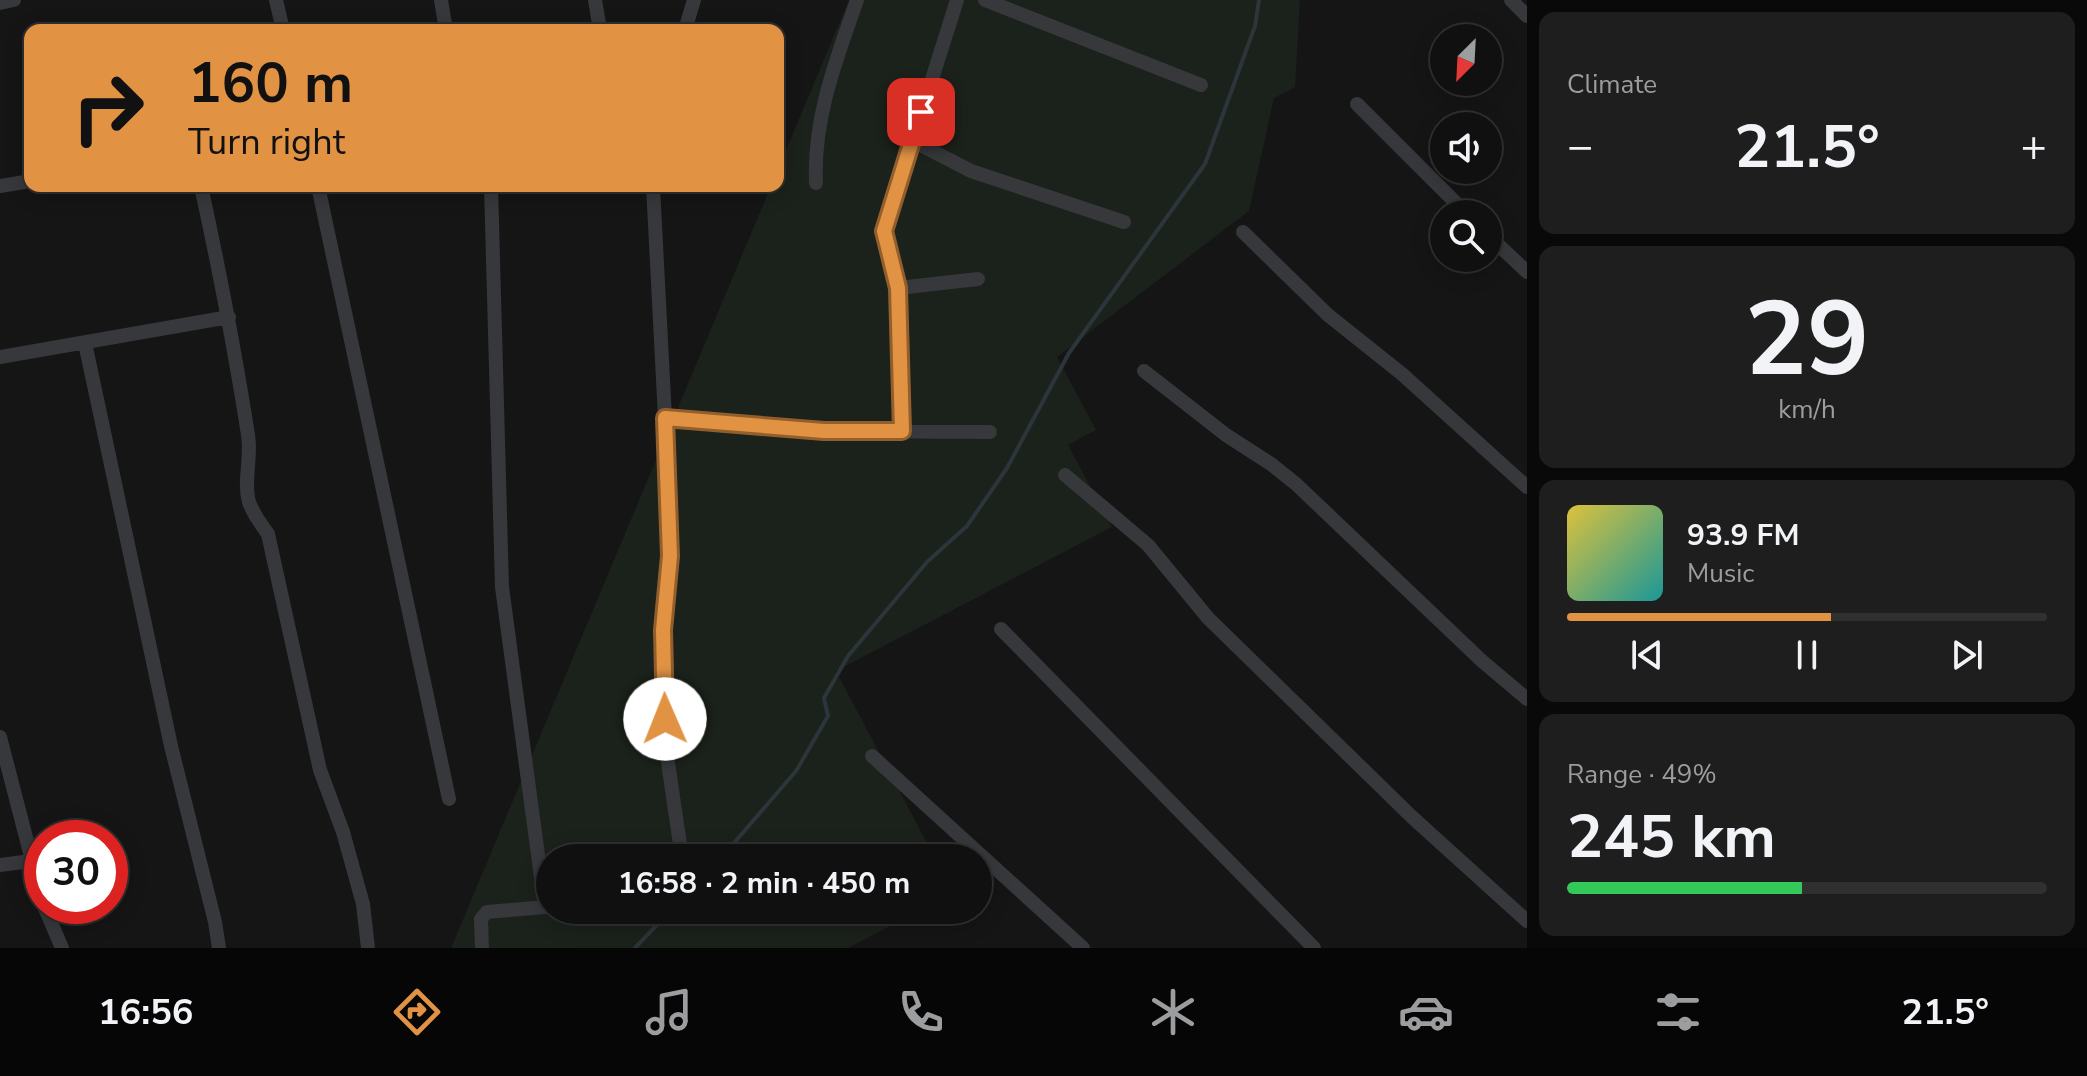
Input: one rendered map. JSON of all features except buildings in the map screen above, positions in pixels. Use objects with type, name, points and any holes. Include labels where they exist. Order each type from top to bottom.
[{"type":"street","points":[[0,3],[14,0]]},
{"type":"street","points":[[276,0],[282,24]]},
{"type":"street","points":[[441,0],[445,24]]},
{"type":"street","points":[[595,0],[599,24]]},
{"type":"street","points":[[687,24],[694,0]]},
{"type":"street","points":[[816,183],[816,147],[830,77],[857,0]]},
{"type":"street","points":[[902,431],[898,288],[884,231],[957,0]]},
{"type":"street","points":[[985,0],[1201,85]]},
{"type":"street","points":[[1511,0],[1527,16]]},
{"type":"street","points":[[1357,104],[1453,200]]},
{"type":"street","points":[[911,140],[971,171],[1124,222]]},
{"type":"street","points":[[0,186],[24,182]]},
{"type":"street","points":[[202,192],[229,317],[251,453],[247,486],[249,501],[268,534],[320,770],[343,832],[363,904],[368,948]]},
{"type":"street","points":[[319,192],[449,799]]},
{"type":"street","points":[[491,192],[501,574],[539,844]]},
{"type":"street","points":[[653,192],[670,556],[663,630],[666,749],[680,844]]},
{"type":"street","points":[[1243,232],[1328,315],[1402,374],[1527,487]]},
{"type":"street","points":[[1502,248],[1527,272]]},
{"type":"street","points":[[898,288],[978,279]]},
{"type":"street","points":[[0,357],[229,317]]},
{"type":"street","points":[[85,343],[171,746],[219,948]]},
{"type":"street","points":[[1144,371],[1226,435],[1296,484],[1482,661],[1527,699]]},
{"type":"street","points":[[665,418],[824,431],[990,432]]},
{"type":"street","points":[[1065,475],[1148,545],[1208,618],[1412,817],[1527,921]]},
{"type":"street","points":[[1001,629],[1314,948]]},
{"type":"street","points":[[0,737],[24,833]]},
{"type":"street","points":[[872,756],[1083,948]]},
{"type":"street","points":[[0,865],[24,862]]},
{"type":"street","points":[[482,948],[481,919],[487,912],[536,908]]},
{"type":"street","points":[[52,924],[62,948]]},
{"type":"shaded area","points":[[849,0],[1300,0],[1295,87],[1274,98],[1249,211],[1057,357],[1096,430],[1068,445],[1112,527],[836,671],[928,844],[536,844],[536,924],[894,924],[848,948],[451,948],[768,192],[784,192],[784,155]]},
{"type":"waterway","points":[[733,844],[796,771],[828,716],[824,698],[848,656],[927,562],[967,526],[1007,468],[1069,353],[1205,164],[1255,26],[1259,0]]},
{"type":"waterway","points":[[635,948],[658,924]]},
{"type":"route","points":[[665,719],[663,630],[670,556],[665,418],[824,431],[902,431],[898,288],[884,231],[921,112]]}]
